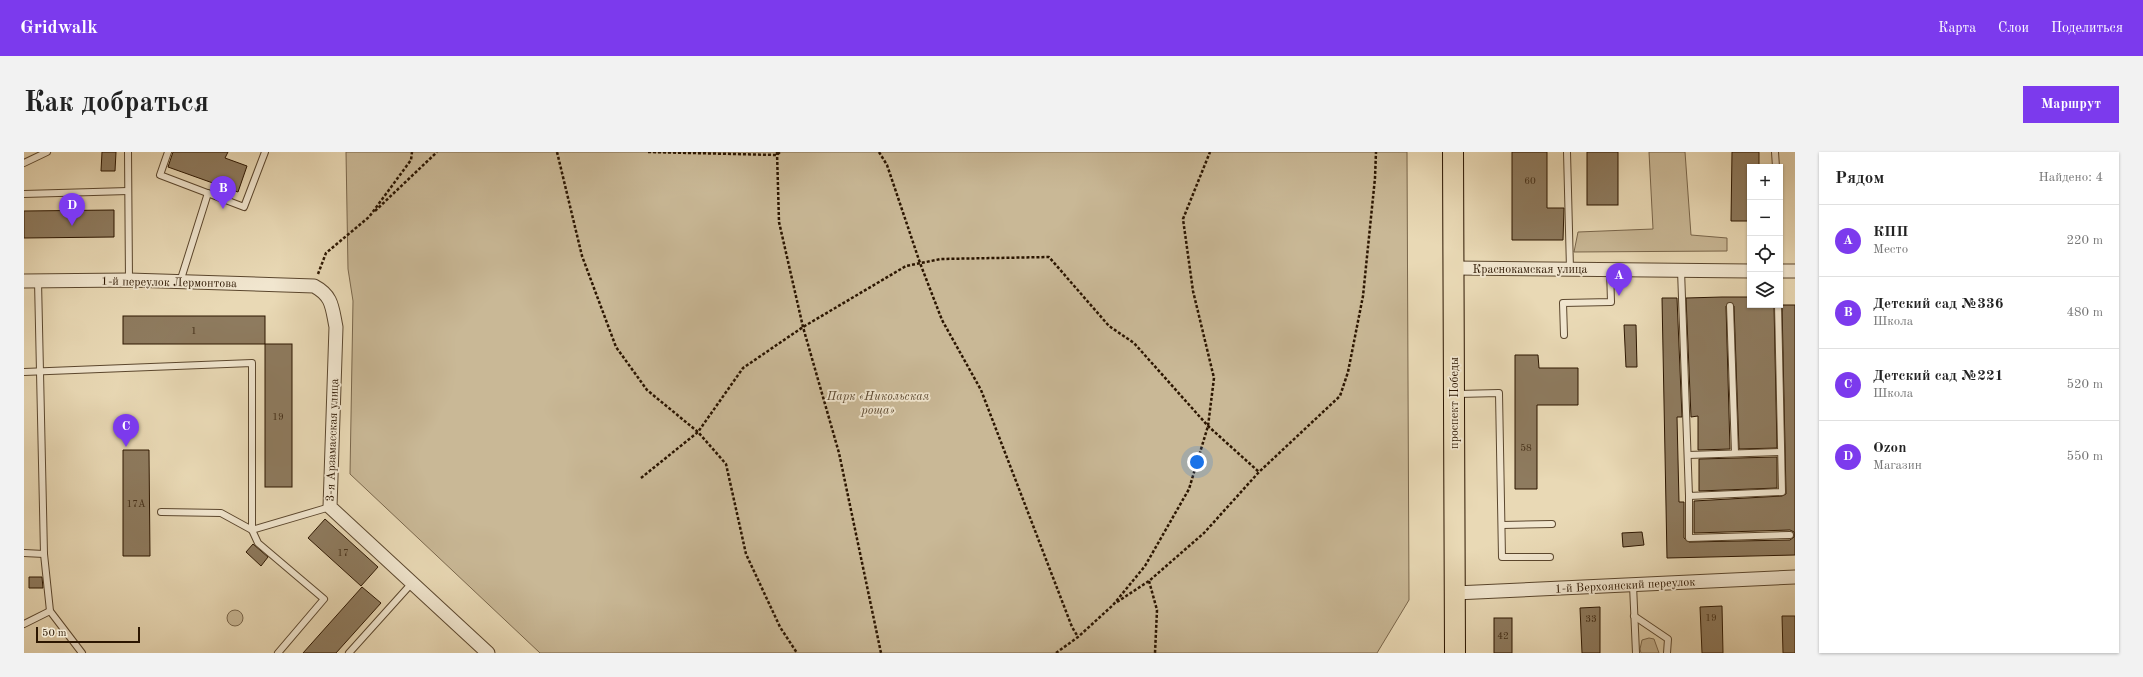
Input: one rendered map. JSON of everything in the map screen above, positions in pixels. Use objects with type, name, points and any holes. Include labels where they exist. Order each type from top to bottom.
[{"type":"main road","name":"проспект Победы","points":[[1452,649],[1455,593],[1453,152]]},
{"type":"street","name":"Краснокамская улица","points":[[1454,268],[1747,271]]},
{"type":"street","points":[[1783,271],[1795,271]]},
{"type":"street","name":"1-й переулок Лермонтова","points":[[24,281],[129,280],[314,286]]},
{"type":"street","name":"3-я Арзамасская улица","points":[[314,286],[324,291],[332,303],[336,328],[330,507],[488,653]]},
{"type":"street","name":"1-й Верхоянский переулок","points":[[1455,593],[1795,577]]},
{"type":"lane","points":[[24,163],[47,152]]},
{"type":"lane","points":[[128,152],[129,280]]},
{"type":"lane","points":[[168,152],[160,176],[244,207],[265,152]]},
{"type":"lane","points":[[1567,152],[1570,269]]},
{"type":"lane","points":[[1776,152],[1776,164]]},
{"type":"lane","points":[[24,194],[128,191]]},
{"type":"lane","points":[[180,282],[208,193]]},
{"type":"lane","points":[[1564,335],[1563,303],[1611,302],[1610,270]]},
{"type":"lane","points":[[1681,270],[1688,455],[1689,538],[1790,535]]},
{"type":"lane","points":[[38,281],[44,554],[50,611],[82,653]]},
{"type":"lane","points":[[1730,306],[1735,453]]},
{"type":"lane","points":[[1689,496],[1782,492],[1778,308]]},
{"type":"lane","points":[[24,372],[252,363],[252,530],[258,543],[324,599],[278,653]]},
{"type":"lane","points":[[1454,395],[1499,392],[1502,557],[1550,557]]},
{"type":"lane","points":[[1688,455],[1781,452]]},
{"type":"lane","points":[[161,512],[220,513],[252,530],[330,507]]},
{"type":"lane","points":[[1502,525],[1552,524]]},
{"type":"lane","points":[[24,553],[44,554]]},
{"type":"lane","points":[[349,653],[412,583]]},
{"type":"lane","points":[[1633,585],[1636,653]]},
{"type":"lane","points":[[24,624],[50,611]]},
{"type":"lane","points":[[1634,616],[1668,639],[1667,653]]},
{"type":"path","points":[[369,217],[411,160],[412,152]]},
{"type":"path","points":[[314,286],[326,253],[369,217],[437,152]]},
{"type":"path","points":[[557,152],[582,256],[616,347],[647,390],[698,432],[726,464],[746,554],[780,627],[797,653]]},
{"type":"path","points":[[648,152],[778,153],[779,222],[803,327],[839,453],[881,653]]},
{"type":"path","points":[[879,152],[887,165],[920,263],[942,320],[981,390],[1072,627],[1078,637]]},
{"type":"path","points":[[1056,653],[1078,637],[1113,605],[1145,566],[1189,489],[1208,426],[1214,378],[1193,291],[1183,219],[1210,152]]},
{"type":"path","points":[[1113,605],[1149,581],[1204,533],[1259,472],[1340,396],[1348,372],[1363,296],[1375,178],[1376,152]]},
{"type":"path","points":[[641,478],[698,432],[743,368],[803,327],[906,266],[941,259],[1049,257],[1109,326],[1134,343],[1208,426],[1259,472]]},
{"type":"path","points":[[1149,581],[1157,610],[1155,653]]},
{"type":"green space","name":"Парк «Никольская роща»","points":[[346,152],[1407,152],[1409,600],[1377,653],[540,653],[350,474],[353,301],[348,269]]},
{"type":"green space","points":[[1649,152],[1685,152],[1691,235],[1727,238],[1727,251],[1574,252],[1578,232],[1653,229]]},
{"type":"green space","points":[[235,610],[241,612],[243,618],[241,624],[235,626],[229,624],[227,618],[229,612]]},
{"type":"green space","points":[[1649,638],[1654,639],[1659,653],[1641,653],[1640,649],[1642,640]]},
{"type":"building","points":[[102,152],[116,152],[115,171],[101,171]]},
{"type":"building","points":[[173,152],[228,152],[225,158],[247,166],[238,192],[168,167]]},
{"type":"building","points":[[1512,152],[1547,152],[1547,208],[1564,208],[1563,240],[1512,240]]},
{"type":"building","points":[[1587,152],[1618,152],[1618,205],[1587,205]]},
{"type":"building","points":[[1732,152],[1759,152],[1759,164],[1747,164],[1747,221],[1731,221]]},
{"type":"building","points":[[114,210],[114,237],[24,238],[24,211]]},
{"type":"building","points":[[1747,297],[1747,308],[1774,308],[1777,448],[1739,449],[1734,306],[1730,302],[1726,306],[1730,449],[1698,450],[1698,416],[1691,417],[1686,298]]},
{"type":"building","points":[[1662,298],[1677,298],[1682,417],[1677,417],[1679,502],[1684,502],[1684,538],[1689,542],[1790,540],[1794,537],[1794,532],[1790,530],[1694,533],[1694,501],[1782,496],[1786,494],[1782,308],[1783,305],[1795,305],[1795,555],[1667,558]]},
{"type":"building","points":[[123,316],[265,316],[265,344],[123,344]]},
{"type":"building","points":[[1624,325],[1636,325],[1637,367],[1626,367]]},
{"type":"building","points":[[265,344],[292,344],[292,487],[265,487]]},
{"type":"building","points":[[1515,355],[1538,355],[1539,368],[1578,368],[1578,405],[1537,405],[1537,489],[1515,489]]},
{"type":"building","points":[[123,450],[149,450],[150,556],[123,556]]},
{"type":"building","points":[[1777,457],[1777,488],[1699,491],[1699,459]]},
{"type":"building","points":[[325,519],[378,567],[361,586],[308,538]]},
{"type":"building","points":[[1642,532],[1644,545],[1623,547],[1622,533]]},
{"type":"building","points":[[253,544],[268,557],[261,566],[246,552]]},
{"type":"building","points":[[29,577],[42,577],[43,588],[29,588]]},
{"type":"building","points":[[362,587],[381,603],[336,653],[303,653]]},
{"type":"building","points":[[1722,606],[1723,653],[1702,653],[1700,607]]},
{"type":"building","points":[[1600,607],[1600,653],[1582,653],[1580,608]]},
{"type":"building","points":[[1782,616],[1795,616],[1795,653],[1783,653]]},
{"type":"building","points":[[1494,618],[1512,618],[1512,653],[1494,653]]},
{"type":"place","name":"Детский сад №336","points":[[223,209]]},
{"type":"place","name":"Ozon","points":[[72,226]]},
{"type":"place","name":"КПП","points":[[1619,296]]},
{"type":"place","name":"Детский сад №221","points":[[126,447]]}]
